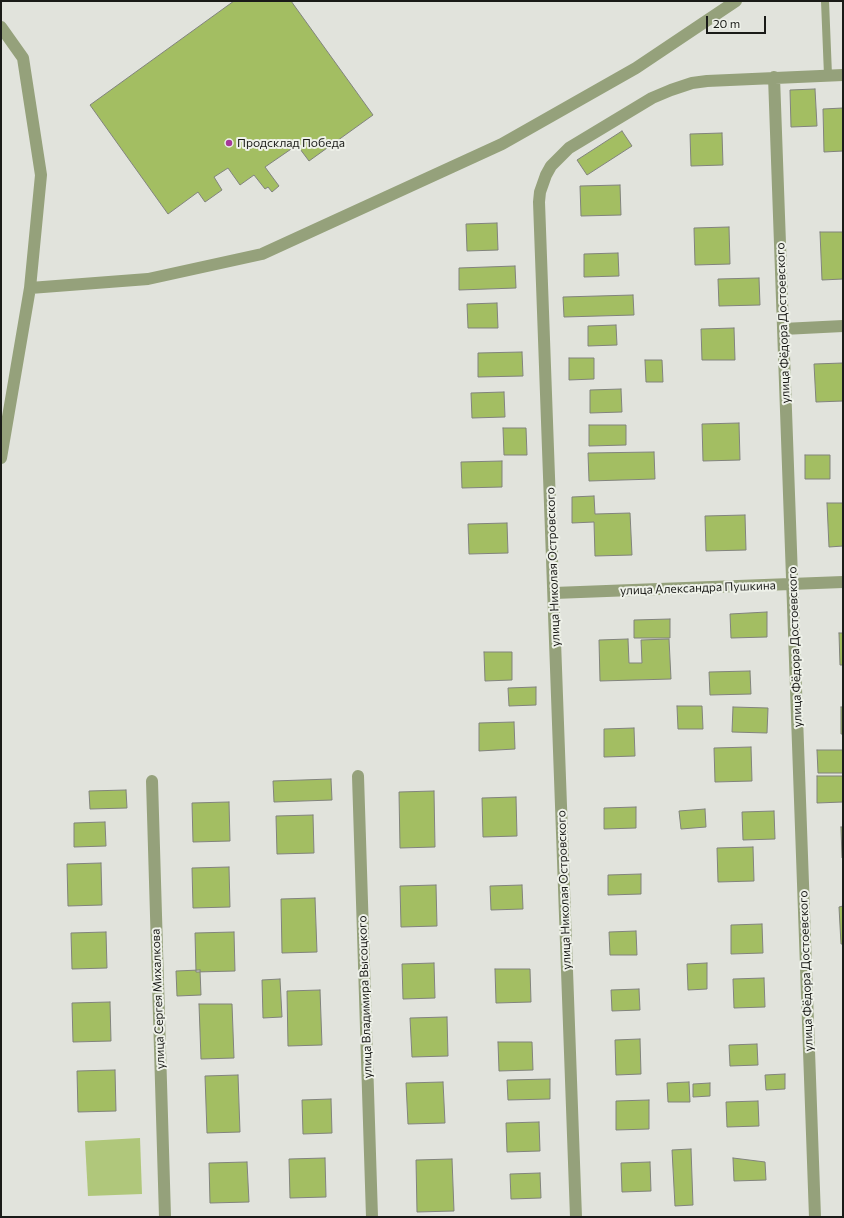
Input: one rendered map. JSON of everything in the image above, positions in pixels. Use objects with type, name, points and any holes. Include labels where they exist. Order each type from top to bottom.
[{"type":"street","points":[[30,288],[148,279],[262,254],[502,144],[636,68],[736,1]]},
{"type":"street","points":[[1,27],[23,58],[41,175],[30,288],[1,458]]},
{"type":"street","name":"улица Николая Островского","points":[[576,1217],[539,202],[540,192],[551,166],[569,148],[659,95],[681,86],[707,81],[843,75]]},
{"type":"street","name":"улица Фёдора Достоевского","points":[[774,77],[815,1217]]},
{"type":"street","points":[[783,328],[843,326]]},
{"type":"street","name":"улица Александра Пушкина","points":[[554,593],[843,582]]},
{"type":"street","name":"улица Владимира Высоцкого","points":[[358,776],[372,1217]]},
{"type":"street","name":"улица Сергея Михалкова","points":[[152,781],[165,1217]]},
{"type":"lane","points":[[825,1],[828,75]]},
{"type":"green space","points":[[140,1138],[142,1194],[88,1196],[85,1141]]},
{"type":"building","points":[[234,1],[291,1],[373,115],[309,161],[297,145],[265,167],[279,186],[272,192],[268,187],[265,189],[254,175],[240,185],[228,168],[214,177],[222,190],[205,202],[198,192],[168,214],[90,105]]},
{"type":"building","points":[[815,89],[817,126],[791,127],[790,90]]},
{"type":"building","points":[[843,108],[843,151],[824,152],[823,109]]},
{"type":"building","points":[[622,131],[632,146],[587,175],[577,160]]},
{"type":"building","points":[[722,133],[723,165],[691,166],[690,134]]},
{"type":"building","points":[[620,185],[621,215],[581,216],[580,186]]},
{"type":"building","points":[[497,223],[498,250],[467,251],[466,224]]},
{"type":"building","points":[[729,227],[730,264],[695,265],[694,228]]},
{"type":"building","points":[[820,232],[843,232],[843,279],[822,280]]},
{"type":"building","points":[[618,253],[619,276],[584,277],[584,254]]},
{"type":"building","points":[[515,266],[516,288],[459,290],[459,268]]},
{"type":"building","points":[[759,278],[760,305],[719,306],[718,279]]},
{"type":"building","points":[[633,295],[634,315],[564,317],[563,297]]},
{"type":"building","points":[[497,303],[498,328],[468,328],[467,304]]},
{"type":"building","points":[[616,325],[617,345],[588,346],[588,326]]},
{"type":"building","points":[[734,328],[735,360],[702,360],[701,329]]},
{"type":"building","points":[[522,352],[523,376],[478,377],[478,353]]},
{"type":"building","points":[[569,358],[594,358],[594,379],[569,380]]},
{"type":"building","points":[[645,360],[662,360],[663,382],[646,382]]},
{"type":"building","points":[[843,363],[843,401],[816,402],[814,364]]},
{"type":"building","points":[[621,389],[622,412],[590,413],[590,390]]},
{"type":"building","points":[[504,392],[505,417],[472,418],[471,393]]},
{"type":"building","points":[[739,423],[740,460],[703,461],[702,424]]},
{"type":"building","points":[[589,425],[626,425],[626,445],[589,446]]},
{"type":"building","points":[[503,428],[526,428],[527,455],[504,455]]},
{"type":"building","points":[[654,452],[655,479],[589,481],[588,453]]},
{"type":"building","points":[[805,455],[830,455],[830,479],[805,479]]},
{"type":"building","points":[[502,461],[502,487],[462,488],[461,462]]},
{"type":"building","points":[[594,496],[595,514],[630,513],[632,555],[595,556],[594,522],[572,523],[572,497]]},
{"type":"building","points":[[827,503],[843,503],[843,546],[829,547]]},
{"type":"building","points":[[745,515],[746,550],[706,551],[705,516]]},
{"type":"building","points":[[507,523],[508,553],[469,554],[468,524]]},
{"type":"building","points":[[767,612],[767,637],[731,638],[730,614]]},
{"type":"building","points":[[670,619],[670,638],[634,638],[634,620]]},
{"type":"building","points":[[839,633],[843,633],[843,665],[840,665]]},
{"type":"building","points":[[628,639],[629,663],[642,663],[641,640],[669,639],[671,679],[600,681],[599,640]]},
{"type":"building","points":[[484,652],[512,652],[512,680],[485,681]]},
{"type":"building","points":[[750,671],[751,694],[710,695],[709,672]]},
{"type":"building","points":[[536,687],[536,705],[509,706],[508,688]]},
{"type":"building","points":[[677,706],[702,706],[703,729],[678,729]]},
{"type":"building","points":[[733,707],[768,708],[767,733],[732,732]]},
{"type":"building","points":[[841,707],[843,707],[843,734],[841,734]]},
{"type":"building","points":[[514,722],[515,749],[479,751],[479,723]]},
{"type":"building","points":[[634,728],[635,756],[604,757],[604,729]]},
{"type":"building","points":[[751,747],[752,781],[715,782],[714,748]]},
{"type":"building","points":[[817,750],[843,750],[843,773],[818,773]]},
{"type":"building","points":[[817,776],[843,776],[843,802],[817,803]]},
{"type":"building","points":[[331,779],[332,800],[274,802],[273,781]]},
{"type":"building","points":[[126,790],[127,808],[90,809],[89,791]]},
{"type":"building","points":[[434,791],[435,847],[400,848],[399,792]]},
{"type":"building","points":[[516,797],[517,836],[483,837],[482,798]]},
{"type":"building","points":[[229,802],[230,841],[193,842],[192,803]]},
{"type":"building","points":[[636,807],[636,828],[604,829],[604,808]]},
{"type":"building","points":[[705,809],[706,827],[681,829],[679,811]]},
{"type":"building","points":[[774,811],[775,839],[743,840],[742,812]]},
{"type":"building","points":[[313,815],[314,853],[277,854],[276,816]]},
{"type":"building","points":[[105,822],[106,846],[74,847],[74,823]]},
{"type":"building","points":[[841,827],[843,827],[843,858],[842,858]]},
{"type":"building","points":[[753,847],[754,881],[718,882],[717,848]]},
{"type":"building","points":[[101,863],[102,905],[68,906],[67,864]]},
{"type":"building","points":[[229,867],[230,907],[193,908],[192,868]]},
{"type":"building","points":[[641,874],[641,894],[608,895],[608,875]]},
{"type":"building","points":[[436,885],[437,926],[401,927],[400,886]]},
{"type":"building","points":[[522,885],[523,909],[491,910],[490,886]]},
{"type":"building","points":[[315,898],[317,952],[282,953],[281,899]]},
{"type":"building","points":[[843,906],[843,944],[841,944],[839,907]]},
{"type":"building","points":[[762,924],[763,953],[731,954],[731,925]]},
{"type":"building","points":[[636,931],[637,955],[610,955],[609,932]]},
{"type":"building","points":[[106,932],[107,968],[72,969],[71,933]]},
{"type":"building","points":[[234,932],[235,971],[196,972],[195,933]]},
{"type":"building","points":[[434,963],[435,998],[403,999],[402,964]]},
{"type":"building","points":[[707,963],[707,989],[688,990],[687,964]]},
{"type":"building","points":[[495,969],[530,969],[531,1002],[496,1003]]},
{"type":"building","points":[[200,970],[201,995],[177,996],[176,971]]},
{"type":"building","points":[[764,978],[765,1007],[734,1008],[733,979]]},
{"type":"building","points":[[280,979],[282,1017],[263,1018],[262,980]]},
{"type":"building","points":[[639,989],[640,1010],[612,1011],[611,990]]},
{"type":"building","points":[[320,990],[322,1045],[288,1046],[287,991]]},
{"type":"building","points":[[110,1002],[111,1041],[73,1042],[72,1003]]},
{"type":"building","points":[[199,1004],[232,1004],[234,1058],[201,1059]]},
{"type":"building","points":[[447,1017],[448,1056],[412,1057],[410,1018]]},
{"type":"building","points":[[640,1039],[641,1074],[616,1075],[615,1040]]},
{"type":"building","points":[[498,1042],[532,1042],[533,1070],[499,1071]]},
{"type":"building","points":[[757,1044],[758,1065],[730,1066],[729,1045]]},
{"type":"building","points":[[115,1070],[116,1111],[78,1112],[77,1071]]},
{"type":"building","points":[[785,1074],[785,1089],[766,1090],[765,1075]]},
{"type":"building","points":[[238,1075],[240,1132],[207,1133],[205,1076]]},
{"type":"building","points":[[550,1079],[550,1099],[508,1100],[507,1080]]},
{"type":"building","points":[[443,1082],[445,1123],[408,1124],[406,1083]]},
{"type":"building","points":[[689,1082],[690,1102],[668,1102],[667,1083]]},
{"type":"building","points":[[710,1083],[710,1096],[693,1097],[693,1084]]},
{"type":"building","points":[[331,1099],[332,1133],[303,1134],[302,1100]]},
{"type":"building","points":[[649,1100],[649,1129],[616,1130],[616,1101]]},
{"type":"building","points":[[758,1101],[759,1126],[727,1127],[726,1102]]},
{"type":"building","points":[[539,1122],[540,1151],[507,1152],[506,1123]]},
{"type":"building","points":[[691,1149],[693,1205],[675,1206],[672,1150]]},
{"type":"building","points":[[325,1158],[326,1197],[290,1198],[289,1159]]},
{"type":"building","points":[[733,1158],[765,1162],[766,1180],[734,1181]]},
{"type":"building","points":[[452,1159],[454,1211],[417,1212],[416,1160]]},
{"type":"building","points":[[247,1162],[249,1202],[210,1203],[209,1163]]},
{"type":"building","points":[[650,1162],[651,1191],[622,1192],[621,1163]]},
{"type":"building","points":[[540,1173],[541,1198],[511,1199],[510,1174]]},
{"type":"place","name":"Продсклад Победа","points":[[229,143]]}]
